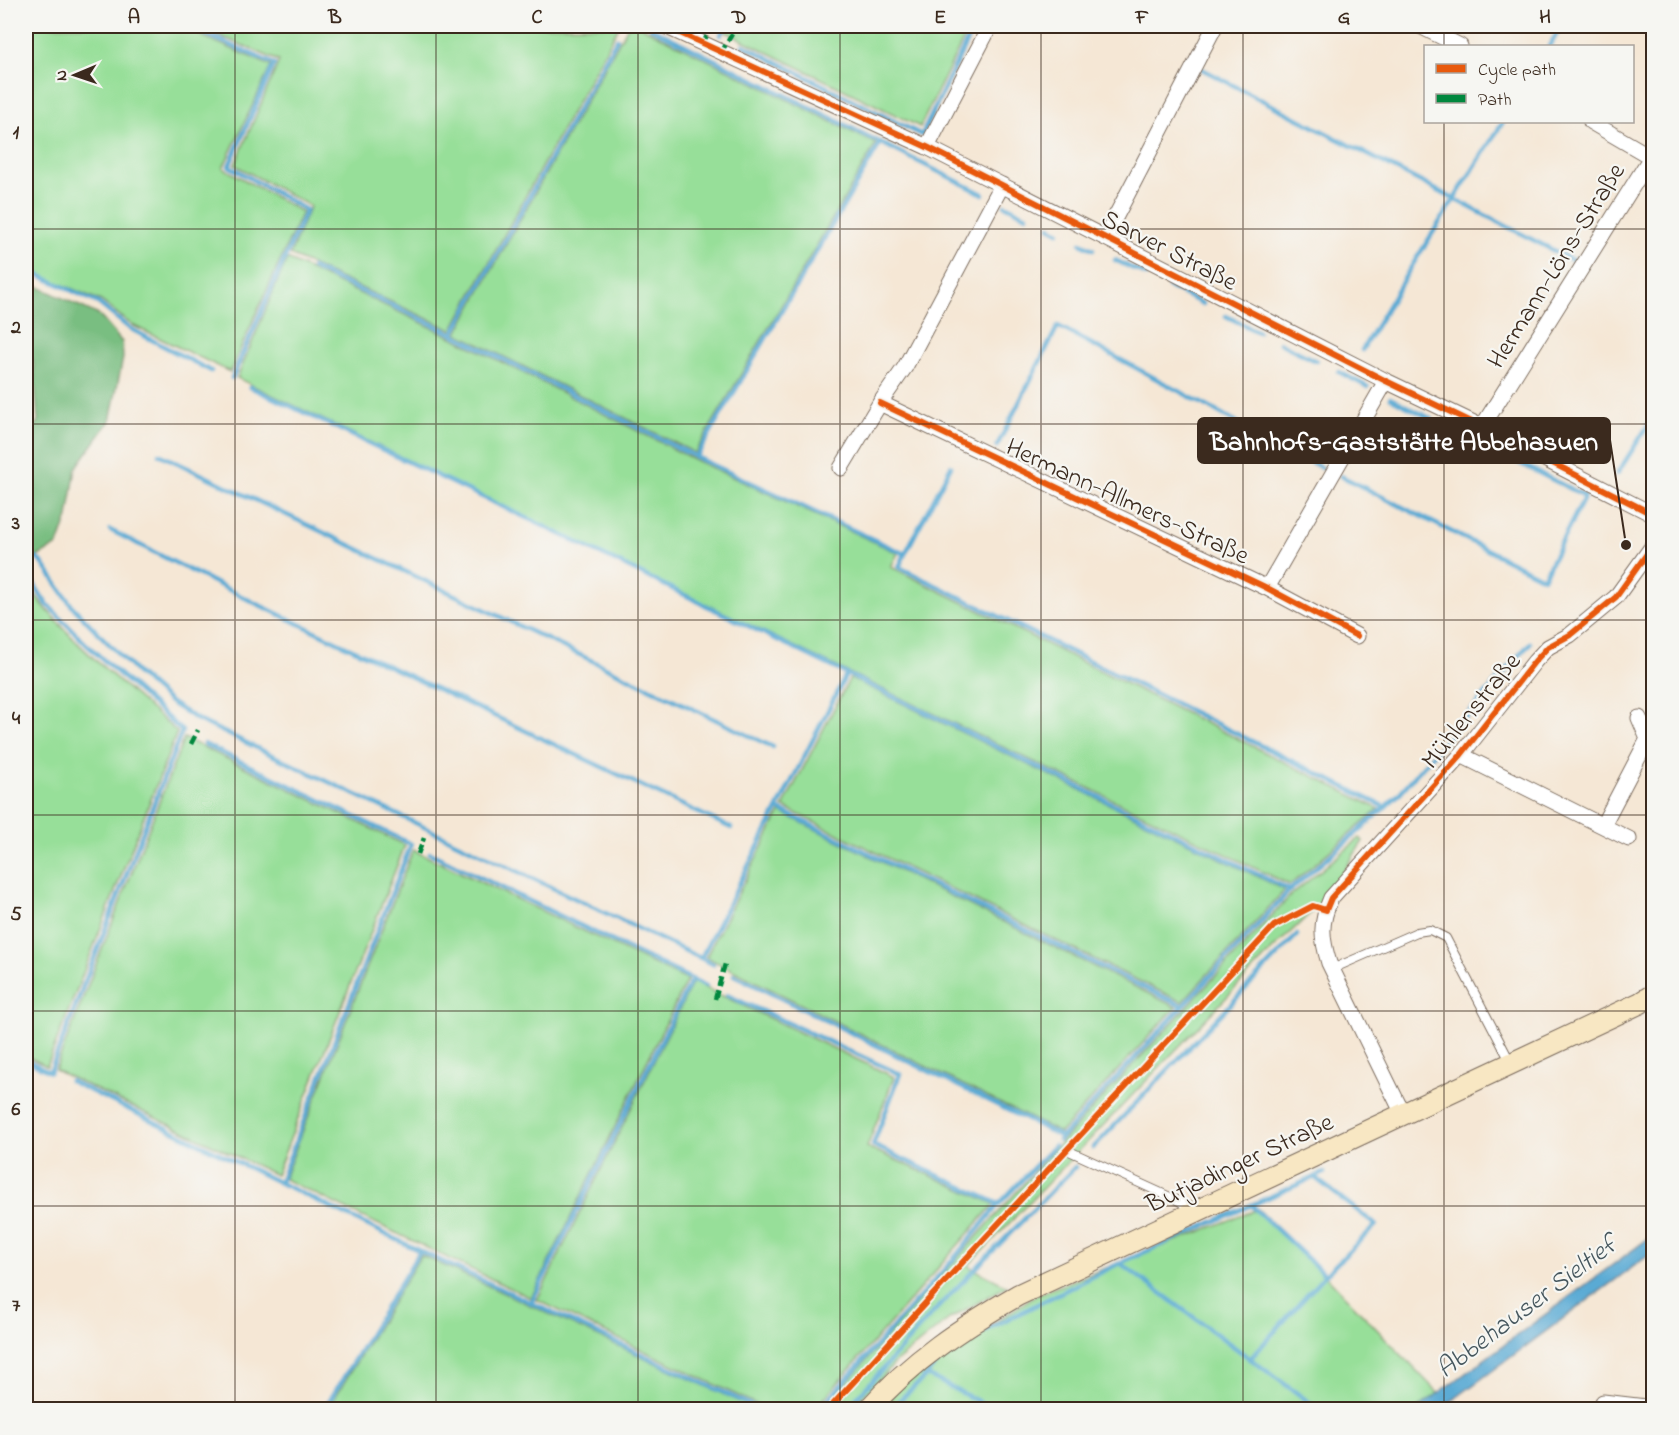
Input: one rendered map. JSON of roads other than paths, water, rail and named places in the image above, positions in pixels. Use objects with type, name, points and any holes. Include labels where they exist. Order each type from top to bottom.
[{"type":"main road","name":"Butjadinger Straße","points":[[868,1410],[892,1383],[918,1360],[975,1320],[1018,1295],[1640,1003],[1653,994]]},
{"type":"street","name":"Sarver Straße","points":[[665,26],[927,147],[1653,515]]},
{"type":"street","points":[[927,147],[990,26]]},
{"type":"street","points":[[1105,237],[1215,26]]},
{"type":"street","points":[[1420,26],[1458,45]]},
{"type":"street","name":"Hermann-Löns-Straße","points":[[1482,427],[1651,157],[1593,123]]},
{"type":"street","points":[[841,468],[880,403],[905,367],[1002,185]]},
{"type":"street","name":"Hermann-Allmers-Straße","points":[[1267,588],[1386,381]]},
{"type":"street","name":"Hermann-Allmers-Straße","points":[[880,403],[1267,588],[1357,636]]},
{"type":"street","name":"Mühlenstraße","points":[[1403,1114],[1332,969],[1323,944],[1322,921],[1331,898],[1461,755],[1535,661],[1548,647],[1570,635],[1616,597],[1653,544]]},
{"type":"street","points":[[1603,825],[1648,739],[1639,718]]},
{"type":"street","points":[[1461,755],[1629,839]]},
{"type":"street","points":[[1603,1401],[1653,1408]]},
{"type":"lane","points":[[1332,969],[1417,932],[1430,930],[1446,938],[1511,1063]]},
{"type":"lane","points":[[1067,1150],[1182,1202],[1194,1214]]},
{"type":"water","points":[[1653,1235],[1653,1252],[1453,1400],[1438,1409],[1417,1409]]},
{"type":"waterway","points":[[187,26],[274,64],[229,166],[306,210],[232,378]]},
{"type":"waterway","points":[[721,35],[726,26]]},
{"type":"waterway","points":[[743,45],[922,135],[974,26]]},
{"type":"waterway","points":[[1550,45],[1562,26]]},
{"type":"waterway","points":[[651,28],[983,194]]},
{"type":"waterway","points":[[453,334],[617,39]]},
{"type":"waterway","points":[[1200,68],[1574,261]]},
{"type":"waterway","points":[[1362,350],[1408,272],[1502,123]]},
{"type":"waterway","points":[[696,457],[881,142]]},
{"type":"waterway","points":[[1005,205],[1027,216]]},
{"type":"waterway","points":[[1050,227],[1059,232]]},
{"type":"waterway","points":[[1081,243],[1093,249]]},
{"type":"waterway","points":[[1115,260],[1146,275]]},
{"type":"waterway","points":[[312,268],[453,334],[696,457],[905,554],[899,567],[1385,807]]},
{"type":"waterway","points":[[26,269],[98,303],[129,328],[211,371]]},
{"type":"waterway","points":[[1169,287],[1203,304]]},
{"type":"waterway","points":[[1226,316],[1258,332]]},
{"type":"waterway","points":[[997,446],[1058,326],[1322,468]]},
{"type":"waterway","points":[[1280,343],[1316,361]]},
{"type":"waterway","points":[[1339,372],[1368,387]]},
{"type":"waterway","points":[[250,387],[535,522],[1290,890]]},
{"type":"waterway","points":[[1390,398],[1432,419]]},
{"type":"waterway","points":[[1617,474],[1654,416]]},
{"type":"waterway","points":[[1454,430],[1487,447]]},
{"type":"waterway","points":[[159,454],[773,747]]},
{"type":"waterway","points":[[1341,476],[1543,578],[1585,496],[1509,458]]},
{"type":"waterway","points":[[905,554],[951,466]]},
{"type":"waterway","points":[[110,530],[255,603],[731,828]]},
{"type":"waterway","points":[[26,553],[41,561],[72,606],[138,674],[171,703],[198,720],[713,964]]},
{"type":"waterway","points":[[26,572],[46,603],[86,644],[182,731],[50,1072],[26,1060]]},
{"type":"waterway","points":[[1059,1140],[1290,890],[1398,795],[1530,643]]},
{"type":"waterway","points":[[701,958],[846,675]]},
{"type":"waterway","points":[[204,744],[411,844],[280,1182]]},
{"type":"waterway","points":[[778,809],[1182,1006]]},
{"type":"waterway","points":[[430,853],[706,986]]},
{"type":"waterway","points":[[1093,1148],[1297,935]]},
{"type":"waterway","points":[[734,975],[1062,1137]]},
{"type":"waterway","points":[[532,1301],[692,979]]},
{"type":"waterway","points":[[727,995],[900,1074],[873,1145],[999,1204]]},
{"type":"waterway","points":[[70,1081],[420,1251],[761,1410]]},
{"type":"waterway","points":[[819,1410],[951,1262],[999,1204],[1054,1146]]},
{"type":"waterway","points":[[846,1410],[940,1305],[1075,1167]]},
{"type":"waterway","points":[[889,1410],[927,1375],[939,1359],[972,1337],[1120,1263],[1324,1173]]},
{"type":"waterway","points":[[1250,1359],[1325,1275],[1376,1225],[1314,1177]]},
{"type":"waterway","points":[[1251,1205],[1325,1275]]},
{"type":"waterway","points":[[324,1410],[420,1251]]},
{"type":"waterway","points":[[1120,1263],[1320,1410]]},
{"type":"waterway","points":[[927,1375],[995,1410]]},
{"type":"waterway","points":[[1444,1401],[1453,1410]]},
{"type":"place","name":"Bahnhofs-Gaststätte Abbehasuen","points":[[1626,545]]},
{"type":"water label","name":"Abbehauser Sieltief","points":[[1526,1306]]}]
